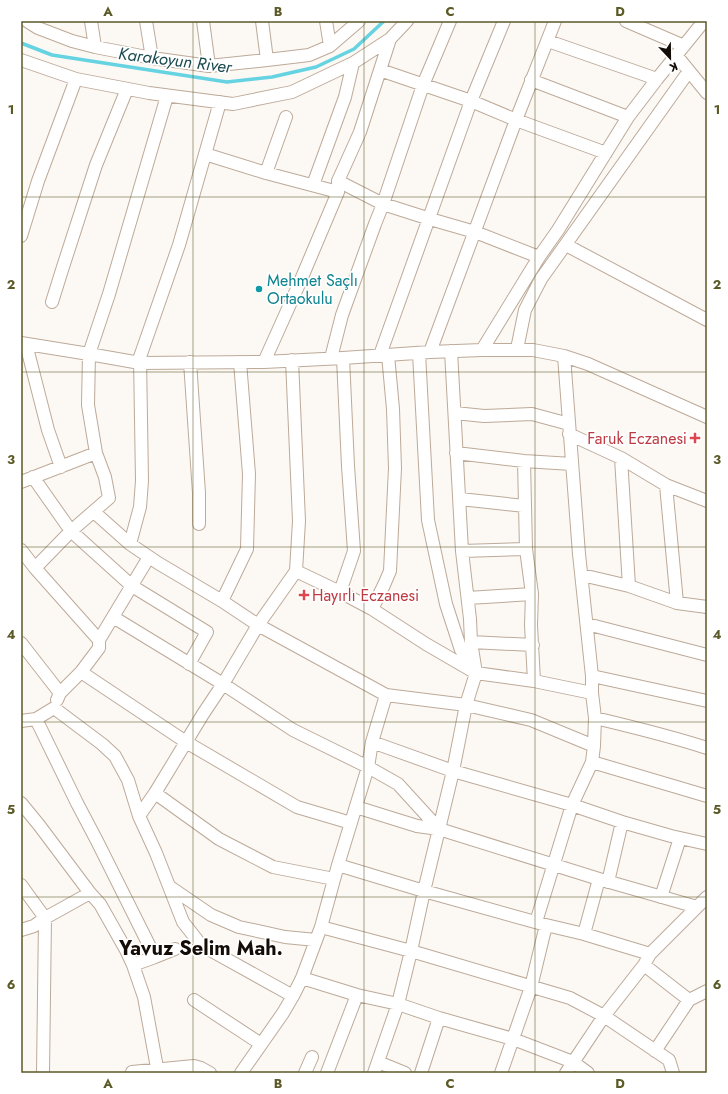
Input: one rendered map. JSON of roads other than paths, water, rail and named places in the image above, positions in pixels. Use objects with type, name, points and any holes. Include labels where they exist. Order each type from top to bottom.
[{"type":"street","points":[[27,21],[72,41],[95,47],[152,58],[209,66],[309,55],[330,46],[359,21]]},
{"type":"street","points":[[91,21],[95,47]]},
{"type":"street","points":[[146,21],[152,58]]},
{"type":"street","points":[[203,21],[209,66]]},
{"type":"street","points":[[262,21],[267,60]]},
{"type":"street","points":[[326,21],[330,46]]},
{"type":"street","points":[[21,62],[76,79],[167,96],[233,104],[292,92],[353,63],[390,39],[407,21]]},
{"type":"street","points":[[340,592],[354,551],[348,466],[337,358],[342,315],[374,224],[383,204],[424,85],[450,21]]},
{"type":"street","points":[[372,609],[390,571],[395,468],[393,408],[384,355],[471,101],[504,21]]},
{"type":"street","points":[[476,673],[461,650],[446,604],[428,520],[424,352],[475,232],[531,80],[555,21]]},
{"type":"street","points":[[626,21],[680,51],[689,71],[707,93]]},
{"type":"street","points":[[482,350],[628,117],[704,21]]},
{"type":"street","points":[[264,362],[300,282],[360,132],[390,39]]},
{"type":"street","points":[[548,41],[657,79]]},
{"type":"street","points":[[313,185],[345,97],[353,63]]},
{"type":"street","points":[[380,70],[471,101],[516,120],[606,153]]},
{"type":"street","points":[[517,349],[525,310],[541,279],[689,71]]},
{"type":"street","points":[[21,236],[38,181],[76,79]]},
{"type":"street","points":[[531,80],[628,117]]},
{"type":"street","points":[[52,302],[96,165],[127,89]]},
{"type":"street","points":[[36,568],[71,531],[109,498],[105,477],[96,453],[88,405],[89,354],[111,286],[167,96]]},
{"type":"street","points":[[130,544],[140,506],[142,481],[140,357],[179,245],[220,102]]},
{"type":"street","points":[[266,173],[286,117]]},
{"type":"street","points":[[205,154],[266,173],[313,185],[338,186],[383,204],[475,232],[539,257]]},
{"type":"street","points":[[566,245],[707,320]]},
{"type":"street","points":[[61,467],[48,430],[23,344],[140,363],[264,362],[424,352],[517,349],[533,350],[564,356],[588,364],[707,417]]},
{"type":"street","points":[[405,1073],[376,1067],[398,1004],[453,771],[466,705],[476,673],[471,642],[468,598],[462,551],[451,351]]},
{"type":"street","points":[[500,1073],[531,987],[541,924],[554,864],[572,805],[592,762],[594,746],[595,718],[592,693],[592,676],[572,464],[564,356]]},
{"type":"street","points":[[139,816],[223,684],[258,625],[296,571],[299,521],[292,360]]},
{"type":"street","points":[[190,362],[199,493],[199,524]]},
{"type":"street","points":[[222,601],[248,549],[249,474],[240,362]]},
{"type":"street","points":[[455,413],[484,416],[532,414],[569,429],[666,485],[707,501]]},
{"type":"street","points":[[96,453],[61,467],[25,478],[71,531],[132,586],[207,632],[189,664]]},
{"type":"street","points":[[456,453],[524,461],[572,464]]},
{"type":"street","points":[[621,458],[629,586]]},
{"type":"street","points":[[524,461],[526,549],[532,594],[534,681]]},
{"type":"street","points":[[666,485],[677,603]]},
{"type":"street","points":[[460,499],[525,506]]},
{"type":"street","points":[[94,512],[130,544],[158,563],[222,601],[258,625],[386,695],[466,705],[531,720],[594,746]]},
{"type":"street","points":[[462,551],[526,549]]},
{"type":"street","points":[[21,550],[99,640]]},
{"type":"street","points":[[21,721],[36,719],[54,708],[60,693],[81,672],[99,648],[99,640],[149,557]]},
{"type":"street","points":[[296,571],[372,609],[426,644],[476,673],[534,681],[592,693]]},
{"type":"street","points":[[582,576],[629,586],[677,603],[707,607]]},
{"type":"street","points":[[468,598],[532,594]]},
{"type":"street","points":[[113,617],[223,684],[293,730],[368,767],[398,784],[439,829]]},
{"type":"street","points":[[587,624],[707,655]]},
{"type":"street","points":[[471,642],[532,645]]},
{"type":"street","points":[[21,643],[60,693]]},
{"type":"street","points":[[81,672],[186,742],[297,807],[351,823]]},
{"type":"street","points":[[592,676],[707,701]]},
{"type":"street","points":[[241,1073],[293,996],[302,978],[321,927],[368,767],[372,742],[386,695]]},
{"type":"street","points":[[54,708],[102,744],[115,756],[128,780],[139,816],[156,853],[183,922],[201,946],[293,996]]},
{"type":"street","points":[[595,718],[707,748]]},
{"type":"street","points":[[36,719],[73,796],[155,956]]},
{"type":"street","points":[[372,742],[453,771],[572,805],[622,822],[707,844]]},
{"type":"street","points":[[592,762],[707,796]]},
{"type":"street","points":[[155,793],[220,839],[273,867],[334,880]]},
{"type":"street","points":[[21,803],[100,904],[126,950],[144,997],[158,1071]]},
{"type":"street","points":[[356,807],[417,826],[439,829],[604,881],[697,907]]},
{"type":"street","points":[[584,934],[604,881],[622,822]]},
{"type":"street","points":[[661,897],[680,838]]},
{"type":"street","points":[[338,866],[541,924],[584,934],[647,959],[689,1000]]},
{"type":"street","points":[[21,885],[45,918],[43,1073]]},
{"type":"street","points":[[170,887],[211,915],[239,927],[285,937],[316,940]]},
{"type":"street","points":[[22,928],[34,926],[45,918],[90,893]]},
{"type":"street","points":[[566,1073],[604,1016],[647,959],[707,897]]},
{"type":"street","points":[[321,927],[411,951],[570,998],[604,1016],[669,1060],[673,1073]]},
{"type":"street","points":[[132,965],[175,949]]},
{"type":"street","points":[[302,978],[357,995],[398,1004],[439,1018],[513,1039],[573,1062],[588,1073]]},
{"type":"street","points":[[655,1051],[689,1000],[707,991]]},
{"type":"street","points":[[327,1073],[357,995]]},
{"type":"street","points":[[194,1000],[261,1044]]},
{"type":"street","points":[[421,1073],[439,1018]]},
{"type":"street","points":[[305,1073],[312,1057]]},
{"type":"street","points":[[132,1073],[194,1066],[210,1073]]},
{"type":"waterway","name":"Karakoyun River","points":[[21,43],[52,55],[227,82],[272,77],[316,67],[354,49],[384,21]]},
{"type":"place","name":"Mehmet Saçlı Ortaokulu","points":[[259,289]]},
{"type":"place","name":"Faruk Eczanesi","points":[[695,438]]},
{"type":"place","name":"Hayırlı Eczanesi","points":[[304,595]]},
{"type":"district","name":"Yavuz Selim Mah.","points":[[201,948]]}]
